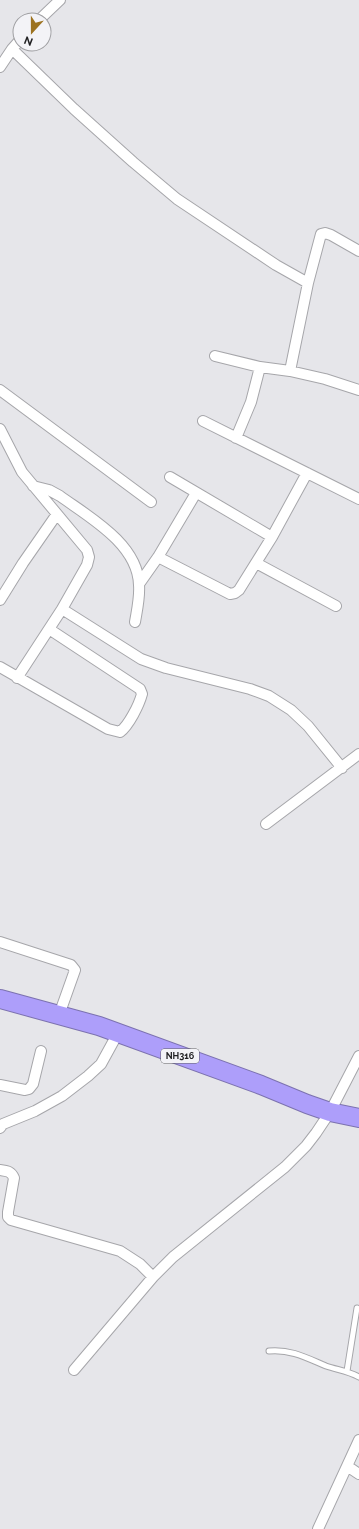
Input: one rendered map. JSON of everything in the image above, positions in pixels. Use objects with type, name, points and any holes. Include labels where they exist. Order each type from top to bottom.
[{"type":"highway","name":"NH316","points":[[0,998],[118,1033],[330,1112],[359,1118]]},
{"type":"street","points":[[47,12],[60,0]]},
{"type":"street","points":[[2,61],[12,50]]},
{"type":"street","points":[[14,52],[74,109],[177,199],[276,265],[308,282]]},
{"type":"street","points":[[290,371],[308,282],[321,234],[331,234],[359,251]]},
{"type":"street","points":[[215,356],[260,367],[324,378],[359,390]]},
{"type":"street","points":[[236,438],[251,402],[260,367]]},
{"type":"street","points":[[0,390],[151,502]]},
{"type":"street","points":[[203,421],[359,499]]},
{"type":"street","points":[[0,429],[22,472],[87,550],[90,557],[62,609],[17,678]]},
{"type":"street","points":[[158,557],[230,594],[235,593],[239,590],[272,537],[307,473]]},
{"type":"street","points":[[170,477],[272,537]]},
{"type":"street","points":[[33,486],[49,490],[60,496],[121,543],[136,571],[139,584],[135,622]]},
{"type":"street","points":[[139,584],[158,557],[196,493]]},
{"type":"street","points":[[0,600],[23,563],[57,514]]},
{"type":"street","points":[[256,563],[336,606]]},
{"type":"street","points":[[62,609],[141,658],[166,668],[250,689],[269,696],[291,710],[308,726],[342,768]]},
{"type":"street","points":[[0,667],[108,730],[120,732],[125,728],[140,700],[142,694],[140,689],[49,629]]},
{"type":"street","points":[[266,824],[359,754]]},
{"type":"street","points":[[0,942],[71,965],[75,970],[59,1015]]},
{"type":"street","points":[[0,1128],[3,1124],[35,1111],[62,1096],[88,1076],[101,1064],[118,1033]]},
{"type":"street","points":[[0,1085],[25,1090],[29,1089],[33,1084],[41,1051]]},
{"type":"street","points":[[74,1370],[153,1277],[173,1257],[285,1167],[316,1133],[330,1112],[359,1056]]},
{"type":"street","points":[[0,1170],[9,1171],[14,1178],[8,1212],[8,1217],[11,1220],[120,1251],[140,1264],[153,1277]]},
{"type":"street","points":[[318,1529],[359,1440]]},
{"type":"street","points":[[347,1466],[359,1474]]},
{"type":"lane","points":[[347,1371],[357,1308]]},
{"type":"lane","points":[[269,1351],[281,1350],[292,1352],[359,1376]]}]
